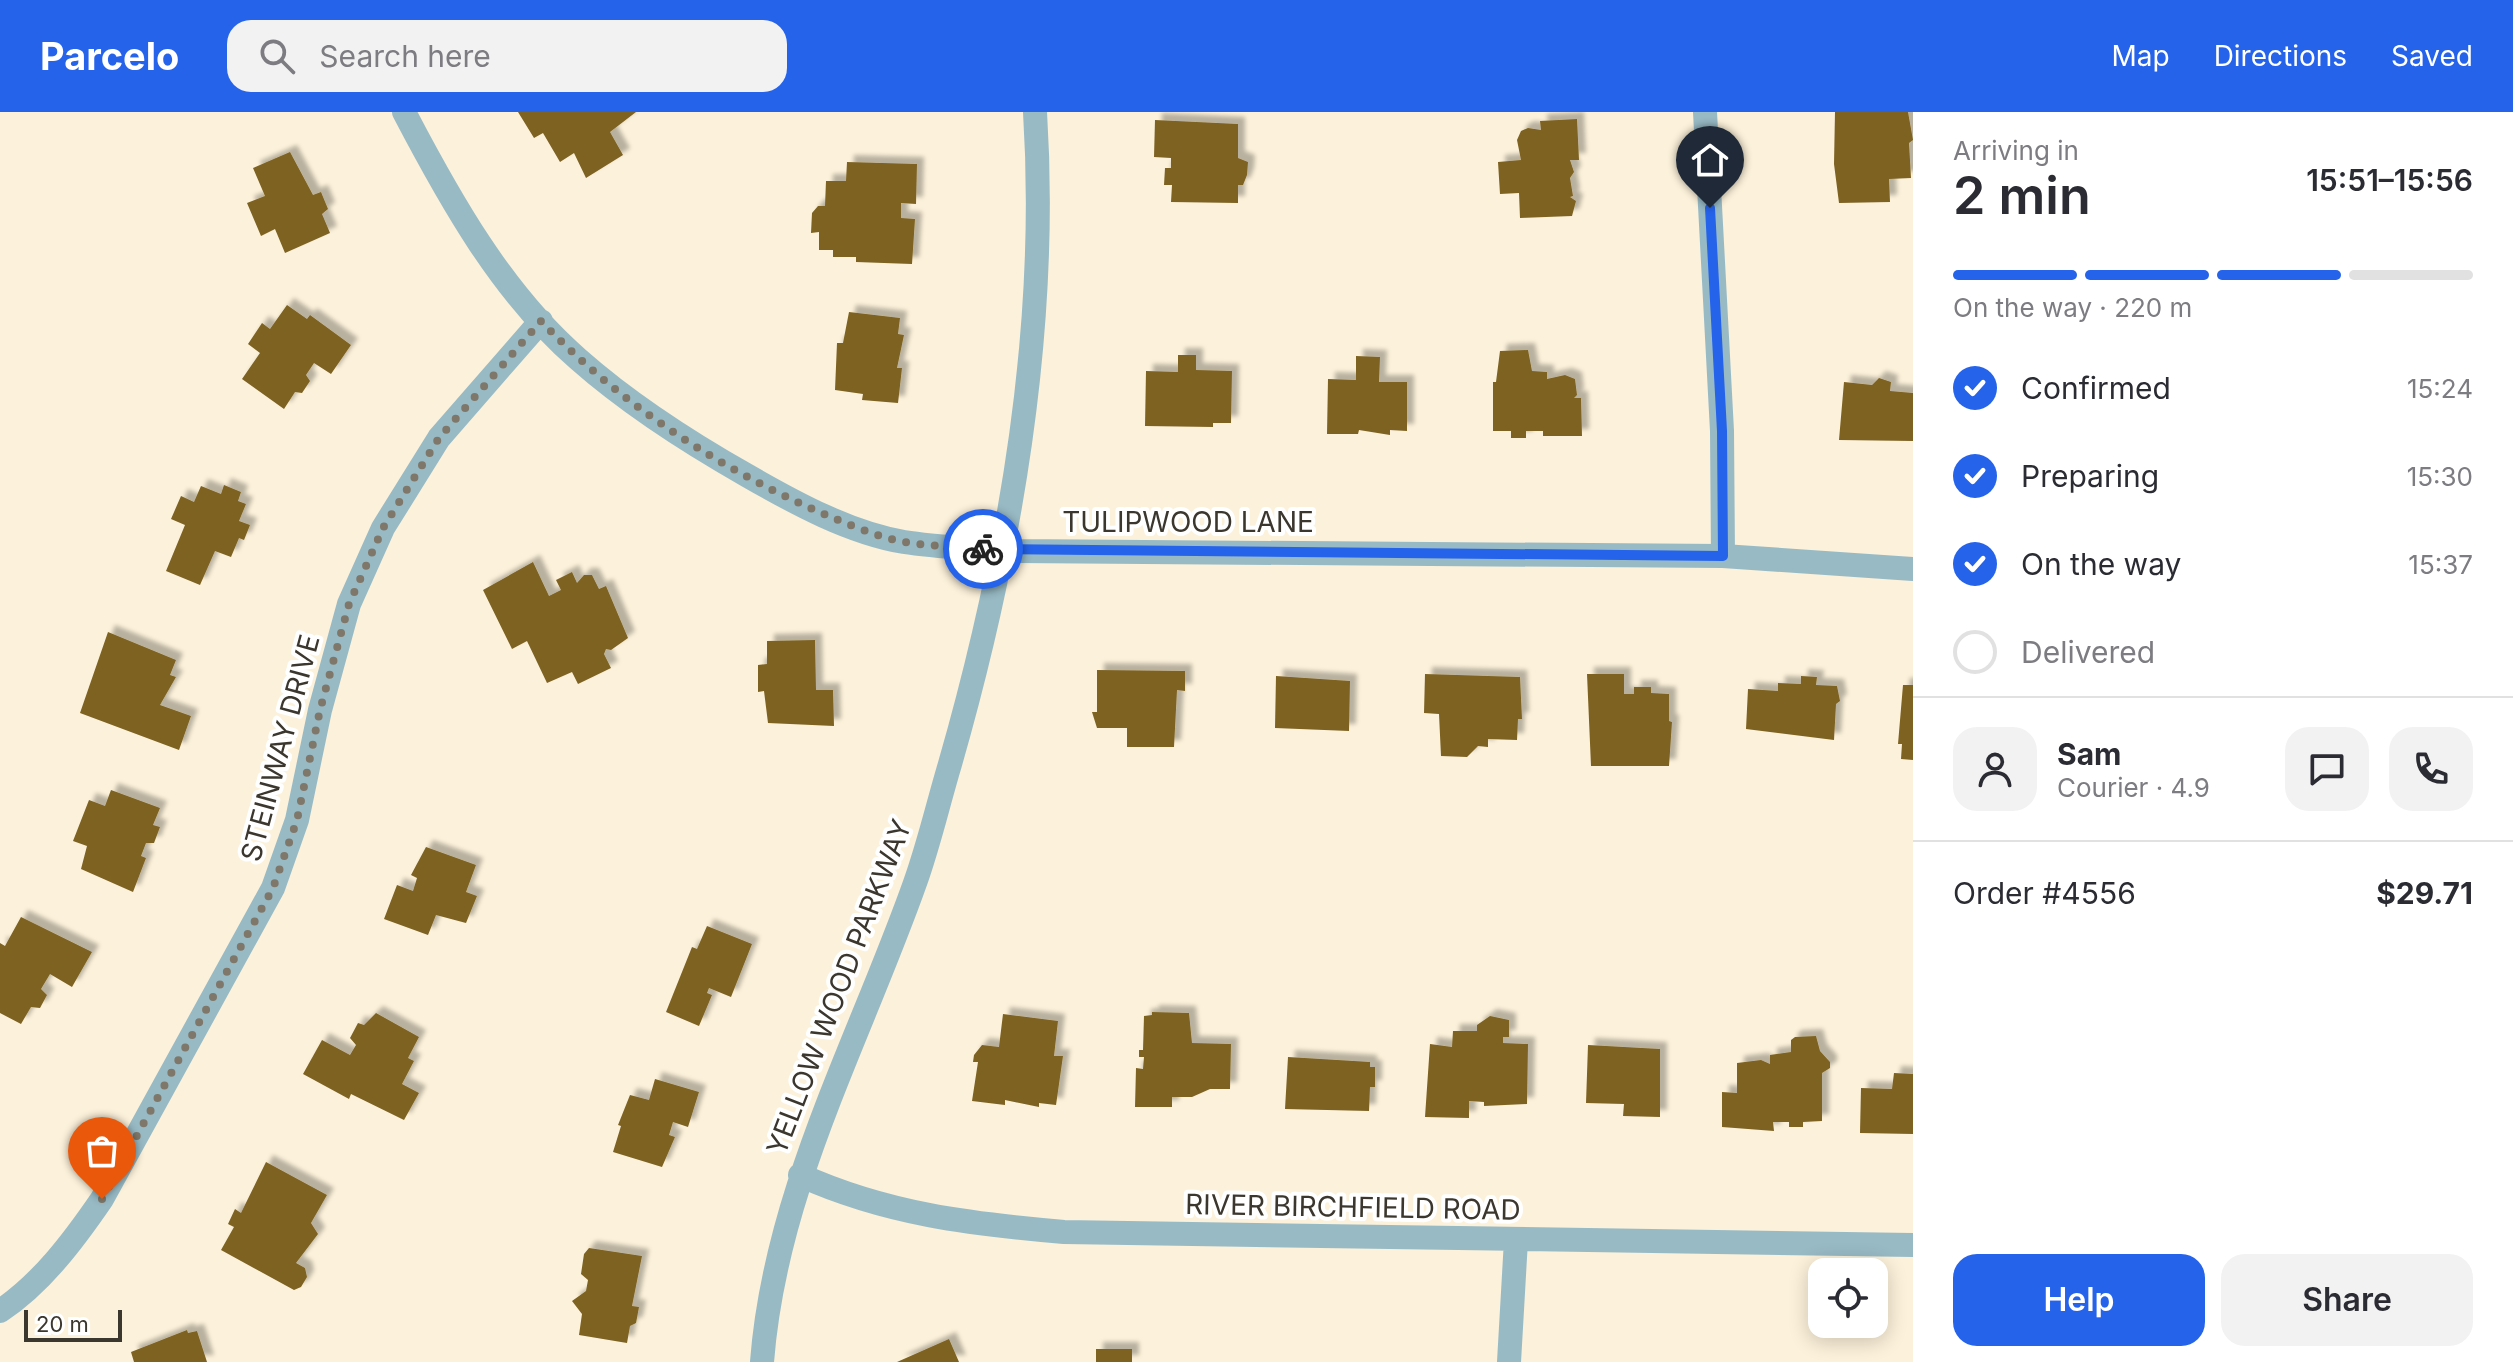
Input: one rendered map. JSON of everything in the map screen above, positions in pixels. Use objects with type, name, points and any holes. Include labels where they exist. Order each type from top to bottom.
[{"type":"street","name":"TULIPWOOD LANE","points":[[404,112],[443,187],[511,288],[577,359],[681,439],[783,496],[859,529],[903,542],[1001,551],[1723,556],[1913,569]]},
{"type":"street","name":"YELLOW WOOD PARKWAY","points":[[762,1362],[784,1231],[800,1175],[916,881],[970,692],[1001,551],[1029,376],[1038,164],[1035,112]]},
{"type":"street","points":[[1705,112],[1722,431],[1723,556]]},
{"type":"street","name":"STEINWAY DRIVE","points":[[0,1311],[19,1299],[68,1245],[102,1199],[273,888],[297,820],[320,710],[349,604],[383,528],[439,438],[541,321]]},
{"type":"street","name":"RIVER BIRCHFIELD ROAD","points":[[800,1175],[843,1195],[975,1225],[1064,1232],[1913,1245]]},
{"type":"street","points":[[1509,1362],[1516,1240]]},
{"type":"building","points":[[518,112],[636,112],[610,132],[623,155],[586,178],[574,153],[560,162],[543,133],[534,138]]},
{"type":"building","points":[[1835,112],[1908,112],[1913,140],[1909,143],[1911,178],[1889,179],[1890,202],[1839,203],[1834,164]]},
{"type":"building","points":[[1577,119],[1579,160],[1570,160],[1574,172],[1570,178],[1573,196],[1570,197],[1576,201],[1572,216],[1520,218],[1519,193],[1500,194],[1498,162],[1521,160],[1517,140],[1521,131],[1528,128],[1541,130],[1540,121]]},
{"type":"building","points":[[1155,120],[1238,124],[1238,158],[1248,162],[1243,185],[1238,185],[1238,203],[1171,202],[1172,185],[1164,185],[1165,168],[1171,168],[1171,158],[1154,157]]},
{"type":"building","points":[[290,152],[313,195],[321,192],[328,209],[322,214],[330,233],[285,253],[275,229],[261,236],[247,203],[265,196],[253,168]]},
{"type":"building","points":[[847,162],[917,164],[916,204],[901,203],[901,218],[915,219],[912,264],[856,262],[856,257],[833,257],[833,250],[819,250],[819,232],[811,233],[812,213],[818,206],[825,206],[826,181],[846,181]]},
{"type":"building","points":[[287,305],[307,319],[310,315],[351,345],[331,374],[314,363],[306,375],[310,381],[302,393],[295,392],[284,409],[242,379],[260,353],[248,344],[262,323],[270,329]]},
{"type":"building","points":[[849,312],[900,318],[898,334],[904,335],[897,368],[902,368],[898,403],[862,400],[863,394],[835,390],[837,343],[843,343]]},
{"type":"building","points":[[1528,350],[1532,371],[1547,372],[1547,379],[1565,375],[1575,379],[1577,395],[1574,398],[1581,398],[1582,436],[1543,436],[1543,431],[1526,431],[1526,438],[1511,438],[1511,431],[1493,431],[1493,382],[1496,382],[1500,351]]},
{"type":"building","points":[[1178,355],[1196,355],[1196,370],[1232,371],[1231,423],[1213,423],[1213,427],[1145,426],[1146,371],[1178,372]]},
{"type":"building","points":[[1356,356],[1380,357],[1379,382],[1407,382],[1407,431],[1390,430],[1390,435],[1359,430],[1358,434],[1327,434],[1328,379],[1356,380]]},
{"type":"building","points":[[1879,378],[1891,382],[1890,391],[1913,393],[1913,441],[1839,440],[1844,382],[1872,385]]},
{"type":"building","points":[[224,485],[241,492],[238,501],[246,504],[239,521],[250,525],[244,540],[239,538],[231,557],[215,551],[200,585],[166,571],[185,525],[171,519],[181,496],[194,502],[201,486],[221,494]]},
{"type":"building","points":[[533,562],[549,596],[561,590],[556,580],[572,572],[577,583],[584,575],[592,575],[599,589],[606,586],[628,638],[611,650],[606,649],[604,654],[611,668],[578,684],[572,672],[547,683],[527,641],[512,649],[483,590]]},
{"type":"building","points":[[108,632],[176,660],[170,675],[176,677],[160,705],[191,716],[179,750],[80,713]]},
{"type":"building","points":[[815,640],[816,690],[833,690],[834,726],[768,723],[764,691],[758,692],[758,665],[767,664],[767,641]]},
{"type":"building","points":[[1097,670],[1185,671],[1185,691],[1177,690],[1174,747],[1127,747],[1127,728],[1097,728],[1092,712],[1097,712]]},
{"type":"building","points":[[1425,674],[1520,677],[1522,719],[1518,719],[1517,740],[1488,739],[1488,747],[1478,746],[1467,757],[1441,756],[1439,714],[1424,713]]},
{"type":"building","points":[[1587,674],[1624,674],[1624,694],[1634,694],[1634,687],[1651,687],[1651,693],[1669,694],[1669,721],[1672,722],[1669,766],[1591,766]]},
{"type":"building","points":[[1276,676],[1350,681],[1349,731],[1275,728]]},
{"type":"building","points":[[1801,676],[1817,677],[1816,685],[1837,686],[1840,701],[1836,704],[1834,740],[1746,729],[1748,689],[1778,691],[1778,683],[1801,684]]},
{"type":"building","points":[[1903,685],[1913,685],[1913,760],[1901,759],[1902,744],[1898,744]]},
{"type":"building","points":[[111,790],[160,808],[153,825],[160,827],[154,843],[146,843],[141,856],[146,858],[133,892],[81,869],[87,846],[73,841],[89,800],[105,806]]},
{"type":"building","points":[[426,847],[476,865],[466,892],[477,896],[466,923],[436,915],[428,935],[384,919],[397,885],[413,891],[417,878],[411,875]]},
{"type":"building","points":[[21,917],[92,952],[72,987],[50,974],[41,989],[47,995],[40,1008],[31,1007],[21,1024],[0,1013],[0,943],[5,946]]},
{"type":"building","points":[[707,926],[752,944],[731,997],[709,988],[707,993],[712,995],[699,1026],[666,1012],[692,947],[697,949]]},
{"type":"building","points":[[1152,1012],[1189,1013],[1192,1043],[1231,1044],[1230,1089],[1210,1089],[1192,1097],[1172,1097],[1172,1107],[1135,1107],[1136,1068],[1143,1069],[1144,1057],[1139,1057],[1139,1050],[1143,1050],[1144,1016],[1152,1015]]},
{"type":"building","points":[[376,1013],[419,1037],[408,1058],[414,1061],[402,1084],[419,1093],[404,1120],[351,1094],[349,1099],[303,1074],[322,1040],[350,1055],[356,1045],[350,1038],[358,1023],[364,1025]]},
{"type":"building","points":[[1003,1014],[1058,1021],[1054,1056],[1063,1056],[1056,1105],[1039,1103],[1039,1107],[1005,1100],[1005,1105],[972,1101],[978,1062],[973,1062],[974,1055],[982,1045],[999,1047]]},
{"type":"building","points":[[1490,1016],[1509,1020],[1509,1037],[1503,1037],[1503,1043],[1528,1044],[1527,1104],[1484,1106],[1484,1102],[1469,1101],[1469,1118],[1425,1117],[1430,1044],[1452,1047],[1453,1031],[1477,1031],[1477,1025]]},
{"type":"building","points":[[1816,1036],[1820,1051],[1830,1062],[1830,1068],[1822,1073],[1822,1121],[1803,1122],[1803,1127],[1789,1127],[1789,1122],[1773,1122],[1774,1131],[1722,1127],[1722,1092],[1737,1093],[1737,1063],[1761,1060],[1770,1064],[1770,1055],[1791,1052],[1791,1040],[1795,1037]]},
{"type":"building","points":[[1588,1045],[1660,1049],[1660,1117],[1623,1116],[1624,1104],[1586,1103]]},
{"type":"building","points":[[1288,1057],[1370,1062],[1370,1067],[1375,1067],[1375,1087],[1370,1087],[1369,1111],[1285,1109]]},
{"type":"building","points":[[1894,1073],[1913,1074],[1913,1134],[1860,1133],[1861,1088],[1892,1089]]},
{"type":"building","points":[[655,1079],[699,1092],[688,1127],[673,1122],[669,1135],[675,1137],[662,1167],[613,1152],[621,1126],[618,1125],[630,1095],[649,1100]]},
{"type":"building","points":[[266,1162],[327,1195],[311,1223],[318,1234],[296,1263],[305,1268],[307,1277],[301,1287],[294,1290],[221,1250],[234,1227],[228,1224],[235,1209],[241,1213]]},
{"type":"building","points":[[589,1248],[642,1256],[632,1306],[639,1307],[636,1323],[630,1326],[627,1343],[579,1335],[582,1314],[572,1301],[586,1291],[588,1280],[581,1274],[584,1254]]},
{"type":"building","points":[[187,1330],[188,1333],[197,1331],[207,1362],[134,1362],[131,1352]]},
{"type":"building","points":[[949,1339],[959,1362],[897,1362]]},
{"type":"building","points":[[1096,1349],[1132,1349],[1132,1362],[1096,1362]]},
{"type":"way so far","points":[[102,1199],[273,888],[297,820],[320,710],[349,604],[383,528],[439,438],[541,321],[577,359],[681,439],[783,496],[859,529],[903,542],[983,549]]},
{"type":"route","points":[[983,549],[1723,556],[1722,431],[1710,208]]}]
